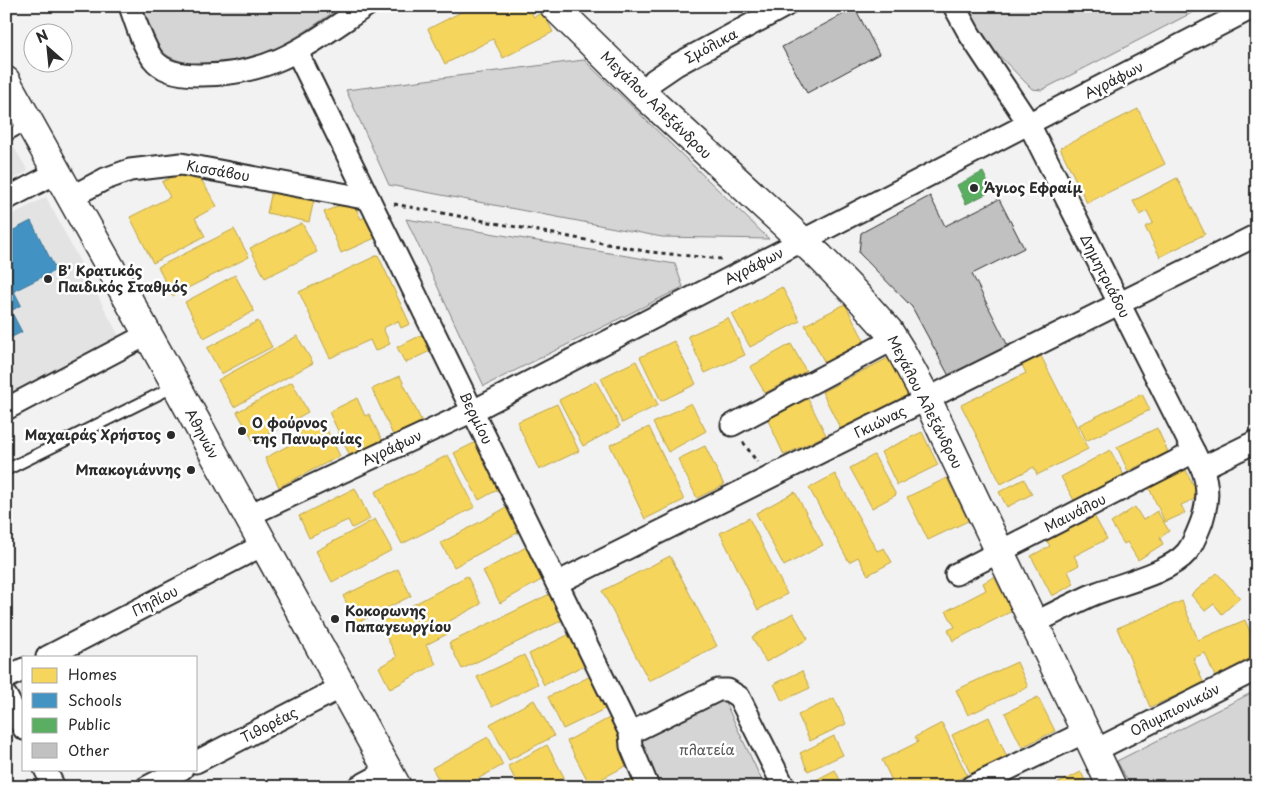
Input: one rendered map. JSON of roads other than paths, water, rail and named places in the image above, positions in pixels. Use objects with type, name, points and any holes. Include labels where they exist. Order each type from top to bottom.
[{"type":"street","points":[[130,6],[136,24],[153,58],[159,65],[177,73],[215,75],[241,72],[267,65],[297,52],[366,6]]},
{"type":"street","name":"Μεγάλου Αλεξάνδρου","points":[[554,6],[642,93],[820,258],[888,330],[927,399],[1112,787]]},
{"type":"street","name":"Σμόλικα","points":[[642,93],[654,80],[676,65],[785,6]]},
{"type":"street","name":"Δημητριάδου","points":[[954,6],[970,35],[1028,124],[1198,460],[1207,486],[1207,502],[1194,542],[1183,557],[1155,573],[1096,594],[1034,623]]},
{"type":"street","name":"Αγράφων","points":[[247,516],[473,411],[1256,6]]},
{"type":"street","name":"Βερμίου","points":[[297,52],[630,733],[631,746],[648,787]]},
{"type":"street","name":"Αθηνών","points":[[6,81],[148,334],[393,779]]},
{"type":"street","name":"Κισσάβου","points":[[71,197],[105,179],[130,170],[181,164],[369,199]]},
{"type":"street","points":[[6,199],[58,172]]},
{"type":"street","name":"Γκιώνας","points":[[556,582],[1257,235]]},
{"type":"street","points":[[6,409],[148,334]]},
{"type":"street","points":[[732,425],[894,339]]},
{"type":"street","name":"Μαινάλου","points":[[956,574],[1198,460],[1257,441]]},
{"type":"street","name":"Πηλίου","points":[[49,656],[263,545]]},
{"type":"street","points":[[6,678],[22,669]]},
{"type":"street","name":"Ολυμπιονικών","points":[[971,787],[1090,742],[1257,669]]},
{"type":"street","name":"Τιθορέας","points":[[198,761],[342,687]]},
{"type":"street","points":[[630,733],[712,692],[728,690],[740,697],[784,787]]},
{"type":"street","points":[[6,696],[22,725]]},
{"type":"street","points":[[46,770],[54,787]]},
{"type":"street","points":[[147,787],[180,770]]},
{"type":"street","points":[[358,787],[393,779]]},
{"type":"lane","points":[[6,136],[30,122]]},
{"type":"lane","points":[[6,470],[176,385]]},
{"type":"place","name":"Άγιος Εφραίμ","points":[[974,188]]},
{"type":"place","name":"B' Κρατικός Παιδικός Σταθμός","points":[[48,279]]},
{"type":"place","name":"Ο φούρνος της Πανωραίας","points":[[242,431]]},
{"type":"place","name":"Μαχαιράς Χρήστος","points":[[171,435]]},
{"type":"place","name":"Μπακογιάννης","points":[[191,470]]},
{"type":"place","name":"Κοκορωνης Παπαγεωργίου","points":[[335,619]]},
{"type":"park label","name":"πλατεία","points":[[707,750]]}]
